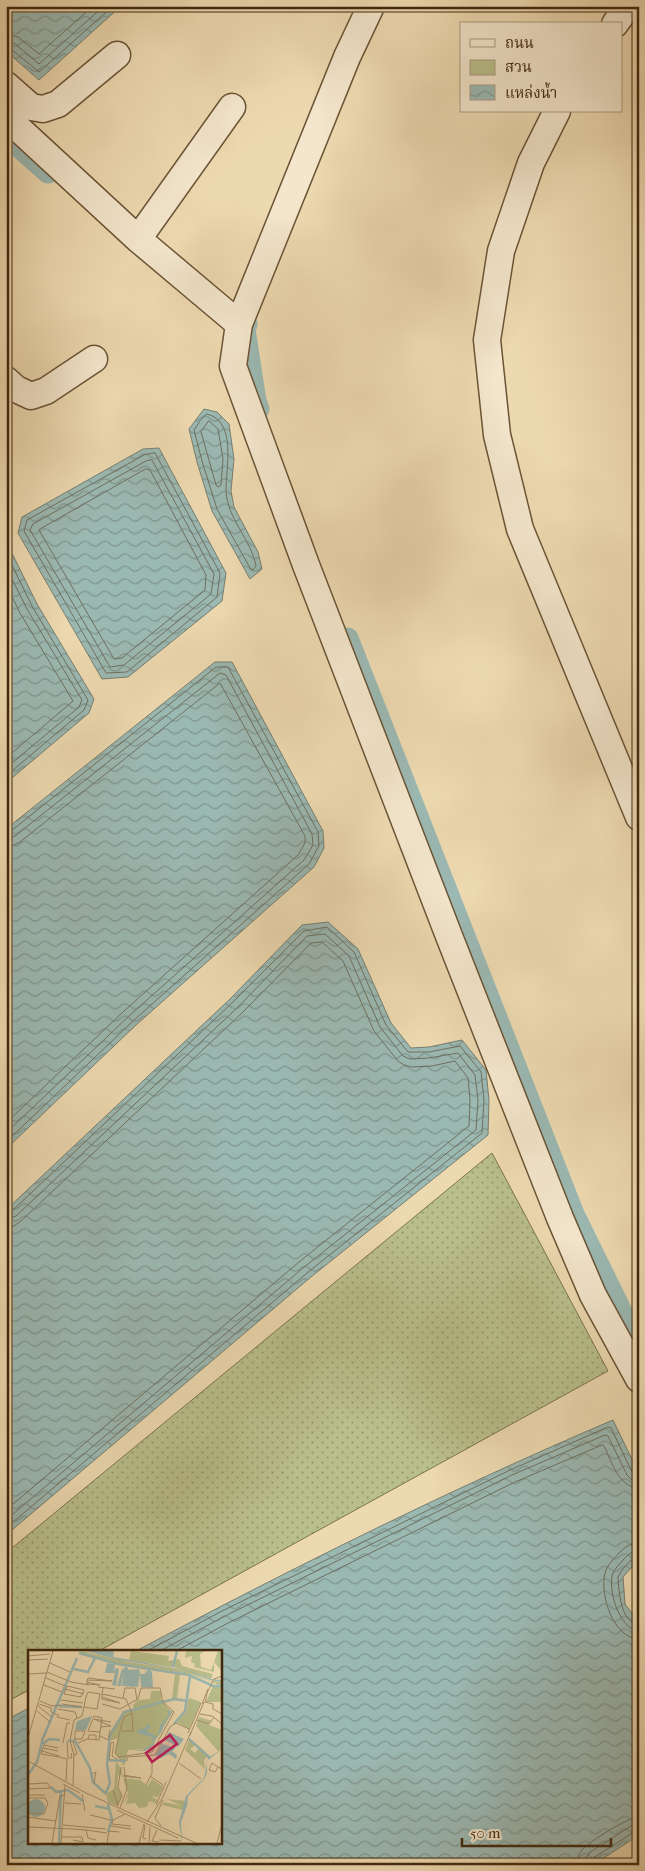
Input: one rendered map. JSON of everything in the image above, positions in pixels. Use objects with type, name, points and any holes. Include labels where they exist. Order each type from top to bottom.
[{"type":"street","points":[[371,6],[347,57],[238,328],[233,366],[445,927],[560,1218],[593,1295],[639,1378]]},
{"type":"street","points":[[616,22],[628,6]]},
{"type":"street","points":[[6,85],[31,107],[43,109],[58,104],[117,55]]},
{"type":"street","points":[[138,239],[232,107]]},
{"type":"street","points":[[556,112],[531,163],[502,250],[487,340],[497,434],[520,528],[639,817]]},
{"type":"street","points":[[6,117],[238,328]]},
{"type":"street","points":[[6,380],[16,389],[31,396],[46,391],[94,359]]},
{"type":"green space","points":[[492,1153],[608,1371],[101,1650],[28,1650],[28,1691],[6,1702],[6,1553]]},
{"type":"water","points":[[6,6],[121,6],[39,80],[6,51]]},
{"type":"water","points":[[204,409],[217,412],[229,424],[234,459],[231,491],[234,507],[258,552],[262,569],[250,579],[212,511],[197,462],[189,429]]},
{"type":"water","points":[[159,448],[226,573],[222,601],[128,677],[102,679],[18,533],[22,517],[143,449]]},
{"type":"water","points":[[6,541],[37,604],[94,699],[89,713],[6,783]]},
{"type":"water","points":[[215,662],[232,662],[323,831],[324,848],[314,867],[136,1025],[6,1149],[6,829]]},
{"type":"water","points":[[328,922],[358,949],[391,1023],[411,1048],[429,1047],[462,1040],[486,1070],[489,1100],[488,1135],[311,1277],[6,1535],[6,1210],[230,999],[302,925]]},
{"type":"water","points":[[613,1420],[639,1474],[639,1559],[623,1577],[625,1604],[639,1623],[639,1835],[593,1865],[6,1865],[6,1720],[28,1709],[28,1844],[221,1844],[221,1650],[138,1650],[372,1530],[552,1446]]},
{"type":"waterway","points":[[6,136],[48,173]]},
{"type":"waterway","points":[[247,324],[245,329],[256,401],[259,409]]},
{"type":"waterway","points":[[348,638],[574,1214],[639,1346]]}]
